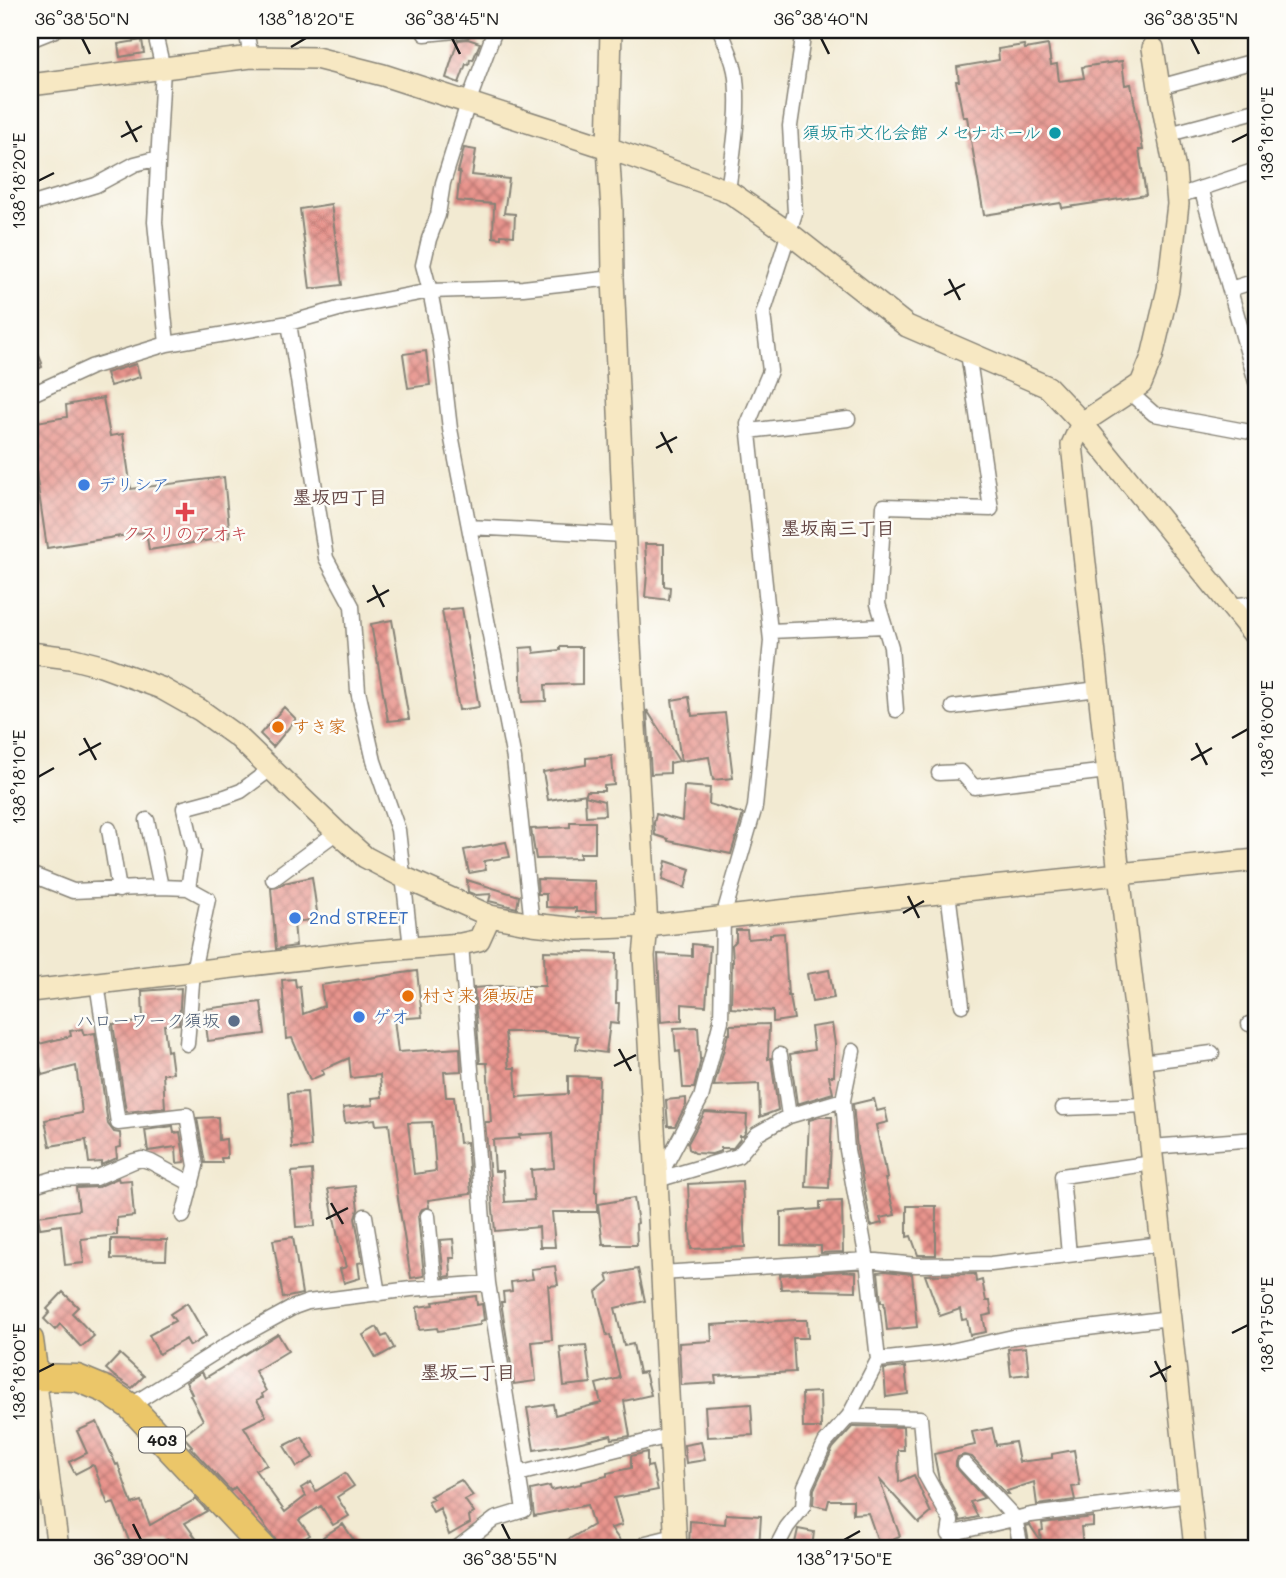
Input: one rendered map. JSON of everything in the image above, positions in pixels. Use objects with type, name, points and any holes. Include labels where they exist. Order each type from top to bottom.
[{"type":"highway","points":[[30,1340],[32,1377]]},
{"type":"highway","name":"403","points":[[32,1377],[77,1378],[106,1390],[130,1406],[263,1548]]},
{"type":"street","points":[[30,40],[55,30]]},
{"type":"street","points":[[154,30],[163,68],[155,222],[167,344]]},
{"type":"street","points":[[246,30],[251,57]]},
{"type":"street","points":[[425,34],[465,30]]},
{"type":"street","points":[[495,30],[443,183],[439,215],[429,239],[423,265],[440,342],[450,429],[514,759],[532,924]]},
{"type":"street","points":[[611,30],[608,148],[613,278],[624,536],[647,926],[643,956],[675,1542],[646,1543],[645,1548]]},
{"type":"street","points":[[720,30],[735,72],[735,134],[728,191]]},
{"type":"street","points":[[657,1180],[701,1098],[721,1021],[723,917],[755,807],[771,641],[748,424],[770,371],[763,314],[795,213],[790,126],[804,30]]},
{"type":"street","points":[[1153,39],[1158,86],[1169,134],[1178,196],[1168,289],[1152,357],[1140,383],[1129,393],[1082,422],[1072,445],[1195,1548]]},
{"type":"street","points":[[30,85],[251,57],[316,58],[383,75],[608,148],[728,191],[789,233],[906,326],[1048,387],[1082,422],[1256,637]]},
{"type":"street","points":[[1158,86],[1251,62]]},
{"type":"street","points":[[1169,134],[1256,111]]},
{"type":"street","points":[[30,205],[96,185],[135,164],[158,158]]},
{"type":"street","points":[[1178,196],[1256,170]]},
{"type":"street","points":[[1200,188],[1256,382]]},
{"type":"street","points":[[30,395],[91,368],[167,344],[289,323],[342,307],[430,290],[523,288],[613,278]]},
{"type":"street","points":[[1230,289],[1256,281]]},
{"type":"street","points":[[289,323],[326,558],[352,606],[358,691],[374,761],[398,830],[411,948]]},
{"type":"street","points":[[897,710],[891,647],[878,604],[884,506],[991,509],[968,352]]},
{"type":"street","points":[[1129,393],[1154,414],[1256,433]]},
{"type":"street","points":[[749,431],[848,419]]},
{"type":"street","points":[[469,527],[624,536]]},
{"type":"street","points":[[1230,606],[1256,603]]},
{"type":"street","points":[[770,631],[884,626]]},
{"type":"street","points":[[30,653],[102,666],[161,688],[200,710],[239,738],[365,857],[402,877],[490,916],[532,924],[578,929],[647,926],[948,891],[1256,860]]},
{"type":"street","points":[[953,707],[1098,689]]},
{"type":"street","points":[[188,888],[194,850],[184,808],[241,791],[272,768]]},
{"type":"street","points":[[939,773],[961,772],[974,787],[1108,771]]},
{"type":"street","points":[[147,821],[161,887]]},
{"type":"street","points":[[109,830],[119,890]]},
{"type":"street","points":[[273,880],[337,832]]},
{"type":"street","points":[[30,874],[73,891],[188,888],[208,899],[193,971],[187,1044]]},
{"type":"street","points":[[948,891],[962,1006]]},
{"type":"street","points":[[30,991],[360,952],[461,944],[479,940],[490,916]]},
{"type":"street","points":[[457,1548],[495,1519],[524,1510],[488,1283],[461,944]]},
{"type":"street","points":[[97,983],[118,1123],[187,1115],[196,1166],[183,1216]]},
{"type":"street","points":[[776,1548],[787,1527],[803,1507],[806,1486],[825,1443],[849,1416],[878,1360],[867,1260],[847,1150],[843,1100],[853,1051]]},
{"type":"street","points":[[1142,1062],[1212,1054]]},
{"type":"street","points":[[780,1055],[789,1116]]},
{"type":"street","points":[[657,1180],[738,1156],[757,1134],[789,1116],[843,1100]]},
{"type":"street","points":[[1063,1108],[1147,1105]]},
{"type":"street","points":[[1069,1255],[1062,1176],[1152,1155],[1256,1139]]},
{"type":"street","points":[[30,1186],[53,1179],[95,1178],[142,1160],[192,1184]]},
{"type":"street","points":[[365,1216],[378,1294]]},
{"type":"street","points":[[428,1216],[435,1287]]},
{"type":"street","points":[[661,1273],[867,1260],[916,1265],[991,1264],[1162,1244]]},
{"type":"street","points":[[130,1406],[238,1338],[308,1302],[488,1283]]},
{"type":"street","points":[[878,1360],[942,1353],[1013,1337],[1170,1318]]},
{"type":"street","points":[[32,1377],[58,1548]]},
{"type":"street","points":[[849,1416],[920,1418],[925,1474],[951,1521],[949,1534],[961,1548]]},
{"type":"street","points":[[518,1474],[669,1436]]},
{"type":"street","points":[[965,1464],[1015,1518],[1019,1547]]},
{"type":"street","points":[[949,1534],[1034,1514],[1190,1494]]},
{"type":"building","points":[[468,39],[480,43],[473,60],[470,59],[469,65],[466,64],[459,83],[446,78],[458,40]]},
{"type":"building","points":[[142,40],[144,53],[120,57],[118,44]]},
{"type":"building","name":"須坂市文化会館 メセナホール","points":[[1024,45],[1025,49],[1048,45],[1051,65],[1057,64],[1059,81],[1084,78],[1082,67],[1122,61],[1125,85],[1131,84],[1143,150],[1139,150],[1146,195],[1062,208],[1061,203],[984,215],[967,117],[963,117],[956,81],[959,81],[957,67],[999,60],[998,49]]},
{"type":"building","points":[[464,148],[476,150],[472,175],[509,179],[504,213],[515,214],[514,236],[493,237],[494,204],[457,201],[458,172]]},
{"type":"building","points":[[331,204],[342,285],[310,289],[300,209]]},
{"type":"building","points":[[30,334],[42,367],[30,373]]},
{"type":"building","points":[[426,351],[430,385],[408,388],[403,354]]},
{"type":"building","points":[[136,364],[140,377],[110,386],[106,373]]},
{"type":"building","name":"デリシア","points":[[103,398],[110,436],[123,434],[131,489],[224,477],[230,537],[149,550],[146,532],[47,548],[30,423],[67,417],[66,405]]},
{"type":"building","points":[[645,544],[664,544],[664,586],[670,587],[669,600],[645,597]]},
{"type":"building","points":[[462,608],[479,707],[459,710],[442,610]]},
{"type":"building","points":[[392,620],[409,719],[388,721],[371,624]]},
{"type":"building","points":[[533,647],[534,653],[560,650],[560,647],[582,647],[582,684],[545,685],[546,701],[522,702],[520,648]]},
{"type":"building","points":[[689,697],[692,716],[725,713],[733,778],[713,780],[709,757],[681,761],[672,700]]},
{"type":"building","name":"すき家","points":[[284,707],[296,719],[273,747],[260,734]]},
{"type":"building","points":[[647,710],[679,761],[670,763],[670,773],[651,774]]},
{"type":"building","points":[[612,756],[614,785],[604,786],[604,791],[587,791],[586,794],[548,800],[543,772],[586,765],[586,758]]},
{"type":"building","points":[[684,786],[710,788],[709,804],[743,814],[731,854],[668,841],[655,835],[656,814],[682,821]]},
{"type":"building","points":[[585,796],[604,801],[605,815],[586,816]]},
{"type":"building","points":[[570,822],[595,822],[595,853],[580,853],[580,858],[536,859],[531,829],[570,827]]},
{"type":"building","points":[[506,842],[510,857],[484,861],[486,870],[469,873],[464,850]]},
{"type":"building","points":[[666,861],[690,869],[685,888],[662,880]]},
{"type":"building","name":"2nd STREET","points":[[312,877],[318,919],[294,922],[296,946],[276,949],[271,888]]},
{"type":"building","points":[[537,879],[595,881],[596,912],[546,907],[546,894],[538,894]]},
{"type":"building","points":[[467,880],[519,896],[517,908],[489,901],[491,894],[476,895],[468,892]]},
{"type":"building","points":[[736,930],[747,930],[748,939],[784,933],[788,996],[794,1019],[773,1022],[773,1011],[731,1008],[732,945],[736,941]]},
{"type":"building","points":[[692,944],[710,946],[706,1006],[682,1004],[682,1020],[661,1022],[658,954],[692,956]]},
{"type":"building","points":[[544,951],[617,953],[618,1024],[610,1023],[606,1053],[576,1049],[578,1036],[544,1032],[505,1032],[509,1068],[515,1068],[517,1097],[568,1094],[568,1076],[599,1077],[595,1192],[597,1212],[552,1212],[555,1247],[540,1247],[539,1227],[495,1231],[485,1122],[491,1122],[487,1063],[480,1063],[474,988],[545,986]],"holes":[[[552,1133],[554,1168],[531,1170],[534,1200],[505,1202],[503,1171],[495,1171],[493,1140]]]},
{"type":"building","points":[[829,970],[834,998],[812,1002],[807,974]]},
{"type":"building","points":[[417,971],[422,1017],[394,1019],[398,1052],[460,1048],[461,1071],[444,1072],[446,1097],[454,1097],[459,1143],[467,1142],[471,1194],[428,1200],[429,1207],[422,1209],[418,1216],[424,1276],[411,1278],[389,1124],[376,1125],[375,1119],[345,1123],[343,1108],[373,1105],[372,1098],[382,1097],[380,1075],[351,1078],[349,1058],[322,1070],[324,1074],[310,1080],[292,1038],[286,1039],[282,980],[295,979],[296,987],[300,986],[303,1014],[324,1006],[321,985]],"holes":[[[432,1122],[436,1171],[414,1174],[408,1123]]]},
{"type":"building","points":[[181,988],[179,1024],[164,1025],[173,1073],[163,1074],[165,1108],[126,1112],[113,1024],[143,1022],[142,991]]},
{"type":"building","name":"ハローワーク須坂","points":[[261,1002],[265,1034],[208,1041],[204,1009]]},
{"type":"building","points":[[769,1024],[768,1059],[771,1058],[778,1110],[760,1117],[759,1084],[714,1086],[730,1034],[730,1025]]},
{"type":"building","points":[[832,1024],[835,1044],[834,1076],[829,1076],[833,1093],[797,1104],[790,1054],[814,1050],[811,1027]]},
{"type":"building","points":[[698,1027],[701,1059],[694,1088],[683,1088],[680,1051],[676,1052],[674,1028]]},
{"type":"building","points":[[82,1029],[84,1035],[95,1033],[108,1124],[114,1132],[120,1133],[121,1147],[116,1148],[117,1158],[101,1165],[101,1162],[89,1163],[86,1140],[50,1146],[45,1120],[82,1113],[76,1066],[42,1075],[35,1045],[71,1036],[70,1031]]},
{"type":"building","points":[[307,1092],[311,1147],[292,1148],[288,1093]]},
{"type":"building","points":[[686,1098],[686,1105],[675,1126],[668,1126],[666,1100]]},
{"type":"building","points":[[874,1099],[877,1111],[885,1109],[888,1122],[876,1125],[885,1166],[885,1179],[895,1215],[880,1218],[882,1223],[871,1226],[857,1149],[853,1104]]},
{"type":"building","points":[[705,1112],[747,1115],[746,1132],[740,1136],[733,1148],[721,1148],[721,1151],[712,1154],[695,1153],[689,1149],[688,1143]]},
{"type":"building","points":[[218,1117],[219,1140],[226,1139],[227,1158],[221,1158],[222,1163],[205,1163],[197,1118]]},
{"type":"building","points":[[832,1117],[829,1188],[806,1187],[809,1120]]},
{"type":"building","points":[[173,1126],[174,1133],[180,1132],[185,1162],[177,1163],[176,1147],[148,1151],[145,1130]]},
{"type":"building","points":[[312,1170],[315,1226],[296,1227],[292,1172]]},
{"type":"building","points":[[118,1178],[119,1181],[131,1180],[134,1216],[117,1218],[117,1235],[81,1239],[84,1263],[65,1265],[61,1225],[40,1228],[38,1216],[79,1210],[76,1188],[98,1187]]},
{"type":"building","points":[[742,1181],[745,1247],[691,1249],[688,1184]]},
{"type":"building","points":[[355,1186],[358,1209],[355,1218],[363,1262],[358,1263],[360,1278],[344,1283],[340,1269],[346,1267],[328,1189]]},
{"type":"building","points":[[634,1198],[638,1223],[637,1245],[603,1244],[598,1204]]},
{"type":"building","points":[[842,1201],[843,1252],[821,1253],[821,1246],[781,1245],[781,1212],[820,1209],[820,1202]]},
{"type":"building","points":[[907,1206],[936,1206],[936,1255],[918,1255],[911,1236],[907,1237]]},
{"type":"building","points":[[293,1237],[302,1294],[283,1298],[273,1240]]},
{"type":"building","points":[[111,1239],[167,1240],[166,1260],[111,1259]]},
{"type":"building","points":[[453,1239],[455,1258],[450,1258],[451,1276],[444,1277],[440,1240]]},
{"type":"building","points":[[555,1266],[558,1285],[548,1284],[552,1340],[532,1342],[536,1381],[514,1384],[501,1302],[504,1302],[503,1292],[512,1291],[511,1282],[533,1279],[531,1269]]},
{"type":"building","points":[[638,1269],[645,1301],[615,1308],[624,1346],[633,1344],[639,1373],[645,1372],[651,1395],[624,1401],[630,1436],[612,1439],[611,1435],[534,1450],[527,1408],[553,1404],[555,1415],[601,1403],[596,1384],[620,1378],[596,1292],[609,1281],[607,1275]]},
{"type":"building","points":[[856,1272],[856,1291],[781,1289],[780,1275]]},
{"type":"building","points":[[878,1272],[912,1274],[917,1327],[887,1330]]},
{"type":"building","points":[[975,1274],[976,1282],[982,1280],[992,1314],[983,1316],[986,1332],[970,1335],[967,1319],[962,1320],[960,1309],[940,1316],[925,1275]]},
{"type":"building","points":[[63,1292],[78,1307],[72,1313],[94,1336],[81,1347],[60,1324],[55,1330],[44,1319],[50,1312],[47,1309]]},
{"type":"building","points":[[476,1296],[477,1305],[482,1304],[484,1320],[480,1321],[480,1325],[438,1331],[437,1328],[419,1330],[417,1307]]},
{"type":"building","points":[[187,1303],[206,1336],[190,1346],[186,1339],[159,1354],[149,1335],[175,1321],[170,1314]]},
{"type":"building","points":[[807,1320],[808,1338],[793,1338],[795,1372],[715,1376],[716,1383],[681,1385],[679,1343],[712,1341],[711,1325]]},
{"type":"building","points":[[377,1327],[382,1337],[387,1335],[394,1348],[376,1358],[363,1335]]},
{"type":"building","points":[[278,1334],[288,1351],[255,1371],[266,1391],[262,1394],[263,1397],[257,1400],[266,1416],[244,1427],[267,1465],[255,1470],[285,1512],[306,1496],[301,1488],[311,1482],[316,1491],[345,1473],[354,1486],[337,1497],[349,1516],[333,1525],[321,1506],[299,1520],[310,1535],[298,1543],[302,1548],[282,1548],[235,1487],[231,1491],[183,1436],[203,1420],[186,1382],[202,1372],[205,1378]]},
{"type":"building","points":[[586,1345],[591,1383],[564,1386],[560,1347]]},
{"type":"building","points":[[1026,1347],[1029,1374],[1011,1376],[1008,1349]]},
{"type":"building","points":[[120,1354],[144,1376],[132,1388],[106,1369]]},
{"type":"building","points":[[905,1367],[908,1394],[886,1397],[884,1369]]},
{"type":"building","points":[[820,1392],[821,1428],[803,1428],[802,1393]]},
{"type":"building","points":[[751,1404],[753,1435],[707,1437],[705,1407]]},
{"type":"building","points":[[97,1422],[116,1465],[118,1464],[132,1504],[141,1501],[150,1525],[196,1499],[207,1511],[185,1523],[203,1548],[175,1548],[169,1539],[145,1548],[132,1548],[114,1503],[108,1505],[94,1466],[75,1474],[69,1462],[87,1453],[77,1431]]},
{"type":"building","points":[[853,1426],[903,1427],[904,1450],[898,1450],[899,1482],[914,1475],[931,1513],[919,1523],[879,1479],[900,1536],[879,1544],[868,1513],[853,1514],[853,1500],[829,1500],[827,1508],[813,1505],[814,1489],[833,1448]]},
{"type":"building","points":[[992,1428],[996,1445],[1015,1442],[1019,1462],[1052,1458],[1052,1454],[1074,1450],[1080,1486],[1072,1487],[1075,1500],[1037,1505],[1034,1482],[1007,1491],[1009,1494],[1006,1494],[972,1457],[964,1455],[958,1457],[956,1467],[984,1498],[970,1502],[978,1517],[960,1521],[939,1480],[934,1454],[975,1445],[972,1432]]},
{"type":"building","points":[[302,1437],[314,1457],[297,1467],[284,1446]]},
{"type":"building","points":[[701,1442],[705,1460],[686,1463],[684,1445]]},
{"type":"building","points":[[647,1452],[647,1467],[652,1466],[658,1490],[614,1498],[622,1525],[611,1528],[625,1548],[554,1548],[593,1525],[587,1505],[534,1516],[531,1490],[550,1486],[551,1490],[607,1476],[607,1473],[631,1468],[631,1456]]},
{"type":"building","points":[[461,1480],[473,1496],[465,1500],[474,1513],[469,1516],[470,1523],[449,1535],[440,1508],[433,1512],[428,1502],[434,1499],[430,1496]]},
{"type":"building","points":[[726,1514],[761,1516],[759,1548],[689,1547],[690,1521],[725,1524]]},
{"type":"building","points":[[1093,1517],[1093,1526],[1081,1527],[1083,1548],[1030,1548],[1026,1526],[1030,1525],[1041,1542],[1042,1523]]},
{"type":"building","points":[[343,1524],[359,1548],[331,1548],[323,1537]]},
{"type":"building","points":[[798,1529],[814,1532],[812,1548],[794,1548]]},
{"type":"place","name":"須坂市文化会館 メセナホール","points":[[1055,133]]},
{"type":"place","name":"デリシア","points":[[84,485]]},
{"type":"place","name":"クスリのアオキ","points":[[185,512]]},
{"type":"place","name":"すき家","points":[[278,727]]},
{"type":"place","name":"2nd STREET","points":[[295,918]]},
{"type":"place","name":"村さ来 須坂店","points":[[408,996]]},
{"type":"place","name":"ゲオ","points":[[359,1017]]},
{"type":"place","name":"ハローワーク須坂","points":[[234,1021]]},
{"type":"district","name":"墨坂四丁目","points":[[340,497]]},
{"type":"district","name":"墨坂南三丁目","points":[[838,528]]},
{"type":"district","name":"墨坂二丁目","points":[[468,1372]]}]
